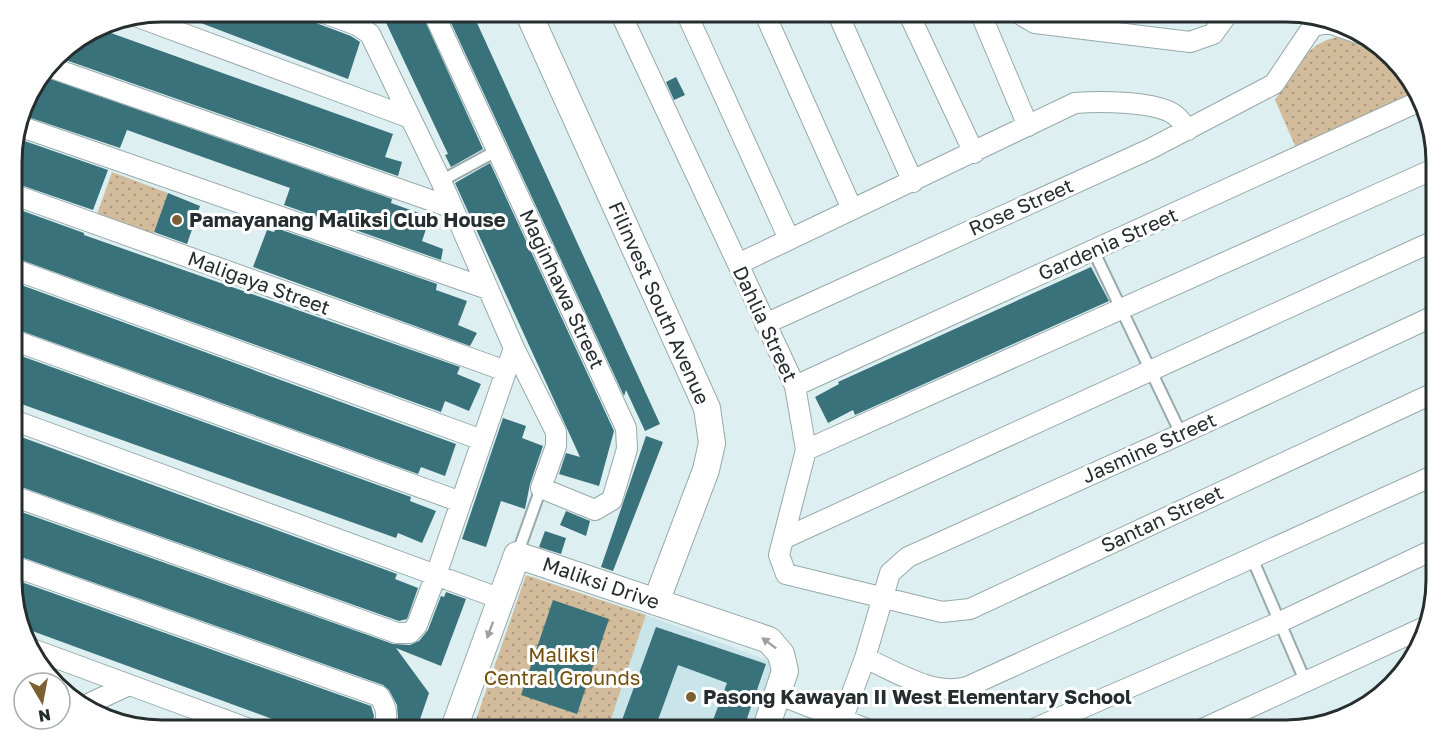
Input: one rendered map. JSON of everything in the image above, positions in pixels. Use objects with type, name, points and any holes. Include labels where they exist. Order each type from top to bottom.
[{"type":"street","points":[[769,22],[852,209]]},
{"type":"street","points":[[842,22],[913,182]]},
{"type":"street","points":[[913,22],[974,153]]},
{"type":"street","points":[[985,22],[1028,126]]},
{"type":"street","points":[[1034,22],[1190,42],[1213,34],[1222,22]]},
{"type":"street","points":[[154,23],[408,117]]},
{"type":"street","points":[[351,23],[370,34],[408,117],[441,181],[514,348],[556,432],[556,446],[541,488]]},
{"type":"street","name":"Maginhawa Street","points":[[438,23],[626,428],[628,438],[612,500],[604,507],[595,510],[541,488]]},
{"type":"street","name":"Filinvest South Avenue","points":[[533,23],[707,408],[712,443],[705,470],[656,602]]},
{"type":"street","name":"Dahlia Street","points":[[625,23],[795,386],[806,450],[779,555],[786,574],[881,598]]},
{"type":"street","points":[[691,23],[789,239]]},
{"type":"street","name":"Rose Street","points":[[765,324],[1150,149],[1274,84],[1315,26]]},
{"type":"street","points":[[57,70],[453,208]]},
{"type":"street","points":[[738,264],[1075,103],[1095,102],[1161,108],[1175,115],[1188,129]]},
{"type":"street","name":"Gardenia Street","points":[[795,386],[1414,104]]},
{"type":"street","points":[[27,129],[488,289]]},
{"type":"street","points":[[806,450],[1426,173]]},
{"type":"street","name":"Maligaya Street","points":[[23,198],[506,371]]},
{"type":"street","points":[[785,538],[1426,245]]},
{"type":"street","points":[[23,273],[482,440]]},
{"type":"street","name":"Jasmine Street","points":[[881,598],[890,573],[908,557],[1181,434],[1426,320]]},
{"type":"street","points":[[23,343],[461,502]]},
{"type":"street","points":[[22,499],[397,633],[410,633],[417,625],[436,575],[514,348]]},
{"type":"street","name":"Santan Street","points":[[881,598],[942,612],[970,609],[1426,397]]},
{"type":"street","points":[[22,423],[501,599]]},
{"type":"street","points":[[865,658],[938,689],[953,691],[1426,479]]},
{"type":"street","points":[[1054,720],[1280,622],[1426,554]]},
{"type":"street","name":"Maliksi Drive","points":[[457,720],[517,555],[769,640],[781,654],[785,671],[769,720]]},
{"type":"street","points":[[22,569],[379,696],[386,705],[386,720]]},
{"type":"street","points":[[842,720],[865,658],[881,598]]},
{"type":"street","points":[[1223,720],[1417,630]]},
{"type":"street","points":[[44,654],[223,719]]},
{"type":"street","points":[[93,702],[129,685]]},
{"type":"street","points":[[777,694],[830,720]]},
{"type":"lane","points":[[441,181],[498,150]]},
{"type":"lane","points":[[1094,250],[1181,434]]},
{"type":"lane","points":[[517,555],[541,488]]},
{"type":"lane","points":[[1252,558],[1306,683]]},
{"type":"shaded area","name":"Pasong Kawayan II West Elementary School","points":[[646,615],[775,663],[757,720],[611,720]]},
{"type":"green space","points":[[1337,37],[1368,49],[1392,70],[1410,96],[1296,148],[1275,100],[1300,61],[1326,40]]},
{"type":"green space","points":[[112,172],[168,193],[151,240],[95,220]]},
{"type":"green space","name":"Maliksi Central Grounds","points":[[526,575],[646,615],[611,720],[476,720]]},
{"type":"building","points":[[201,23],[316,23],[351,36],[360,42],[348,79]]},
{"type":"building","points":[[386,23],[426,23],[483,149],[451,167],[445,155],[448,154]]},
{"type":"building","points":[[451,23],[477,23],[660,424],[645,431],[626,390],[624,396]]},
{"type":"building","points":[[110,33],[393,134],[385,157],[402,162],[398,176],[66,60],[92,41]]},
{"type":"building","points":[[676,77],[685,95],[674,100],[666,82]]},
{"type":"building","points":[[50,79],[392,199],[391,203],[430,217],[422,241],[443,249],[441,260],[284,205],[290,188],[127,130],[120,148],[30,118],[37,100]]},
{"type":"building","points":[[25,141],[108,170],[93,210],[23,186]]},
{"type":"building","points":[[490,163],[614,431],[599,486],[559,474],[566,453],[580,457],[455,183]]},
{"type":"building","name":"Pamayanang Maliksi Club House","points":[[168,193],[200,206],[187,244],[154,232]]},
{"type":"building","points":[[23,211],[84,233],[84,235],[460,367],[457,374],[481,384],[469,411],[445,401],[441,412],[23,261]]},
{"type":"building","points":[[276,228],[437,284],[436,290],[467,301],[458,325],[477,333],[470,346],[253,267],[267,230],[274,232]]},
{"type":"building","points":[[1091,267],[1109,301],[855,415],[853,410],[828,423],[815,397],[839,384],[838,382]]},
{"type":"building","points":[[23,286],[456,444],[445,476],[421,467],[418,474],[23,331]]},
{"type":"building","points":[[23,356],[411,497],[410,501],[436,511],[422,543],[398,533],[396,538],[22,404]]},
{"type":"building","points":[[503,418],[526,426],[522,438],[543,446],[530,484],[525,509],[501,501],[486,547],[462,539]]},
{"type":"building","points":[[646,436],[663,442],[613,571],[601,567]]},
{"type":"building","points":[[22,437],[397,574],[395,579],[418,588],[407,619],[399,621],[22,487]]},
{"type":"building","points":[[566,511],[590,521],[586,536],[560,525]]},
{"type":"building","points":[[22,512],[393,644],[410,645],[419,641],[428,630],[441,596],[444,597],[446,592],[466,599],[441,666],[396,648],[429,693],[420,720],[398,720],[397,705],[389,690],[383,685],[22,557]]},
{"type":"building","points":[[545,531],[566,538],[561,554],[539,547]]},
{"type":"building","points":[[22,582],[371,706],[374,716],[373,720],[275,720],[32,631],[27,617]]},
{"type":"building","points":[[553,600],[609,619],[577,714],[521,695]]},
{"type":"building","points":[[656,627],[766,664],[746,720],[713,720],[727,683],[678,665],[658,720],[622,720]]},
{"type":"place","name":"Pamayanang Maliksi Club House","points":[[177,220]]},
{"type":"place","name":"Pasong Kawayan II West Elementary School","points":[[691,697]]}]
